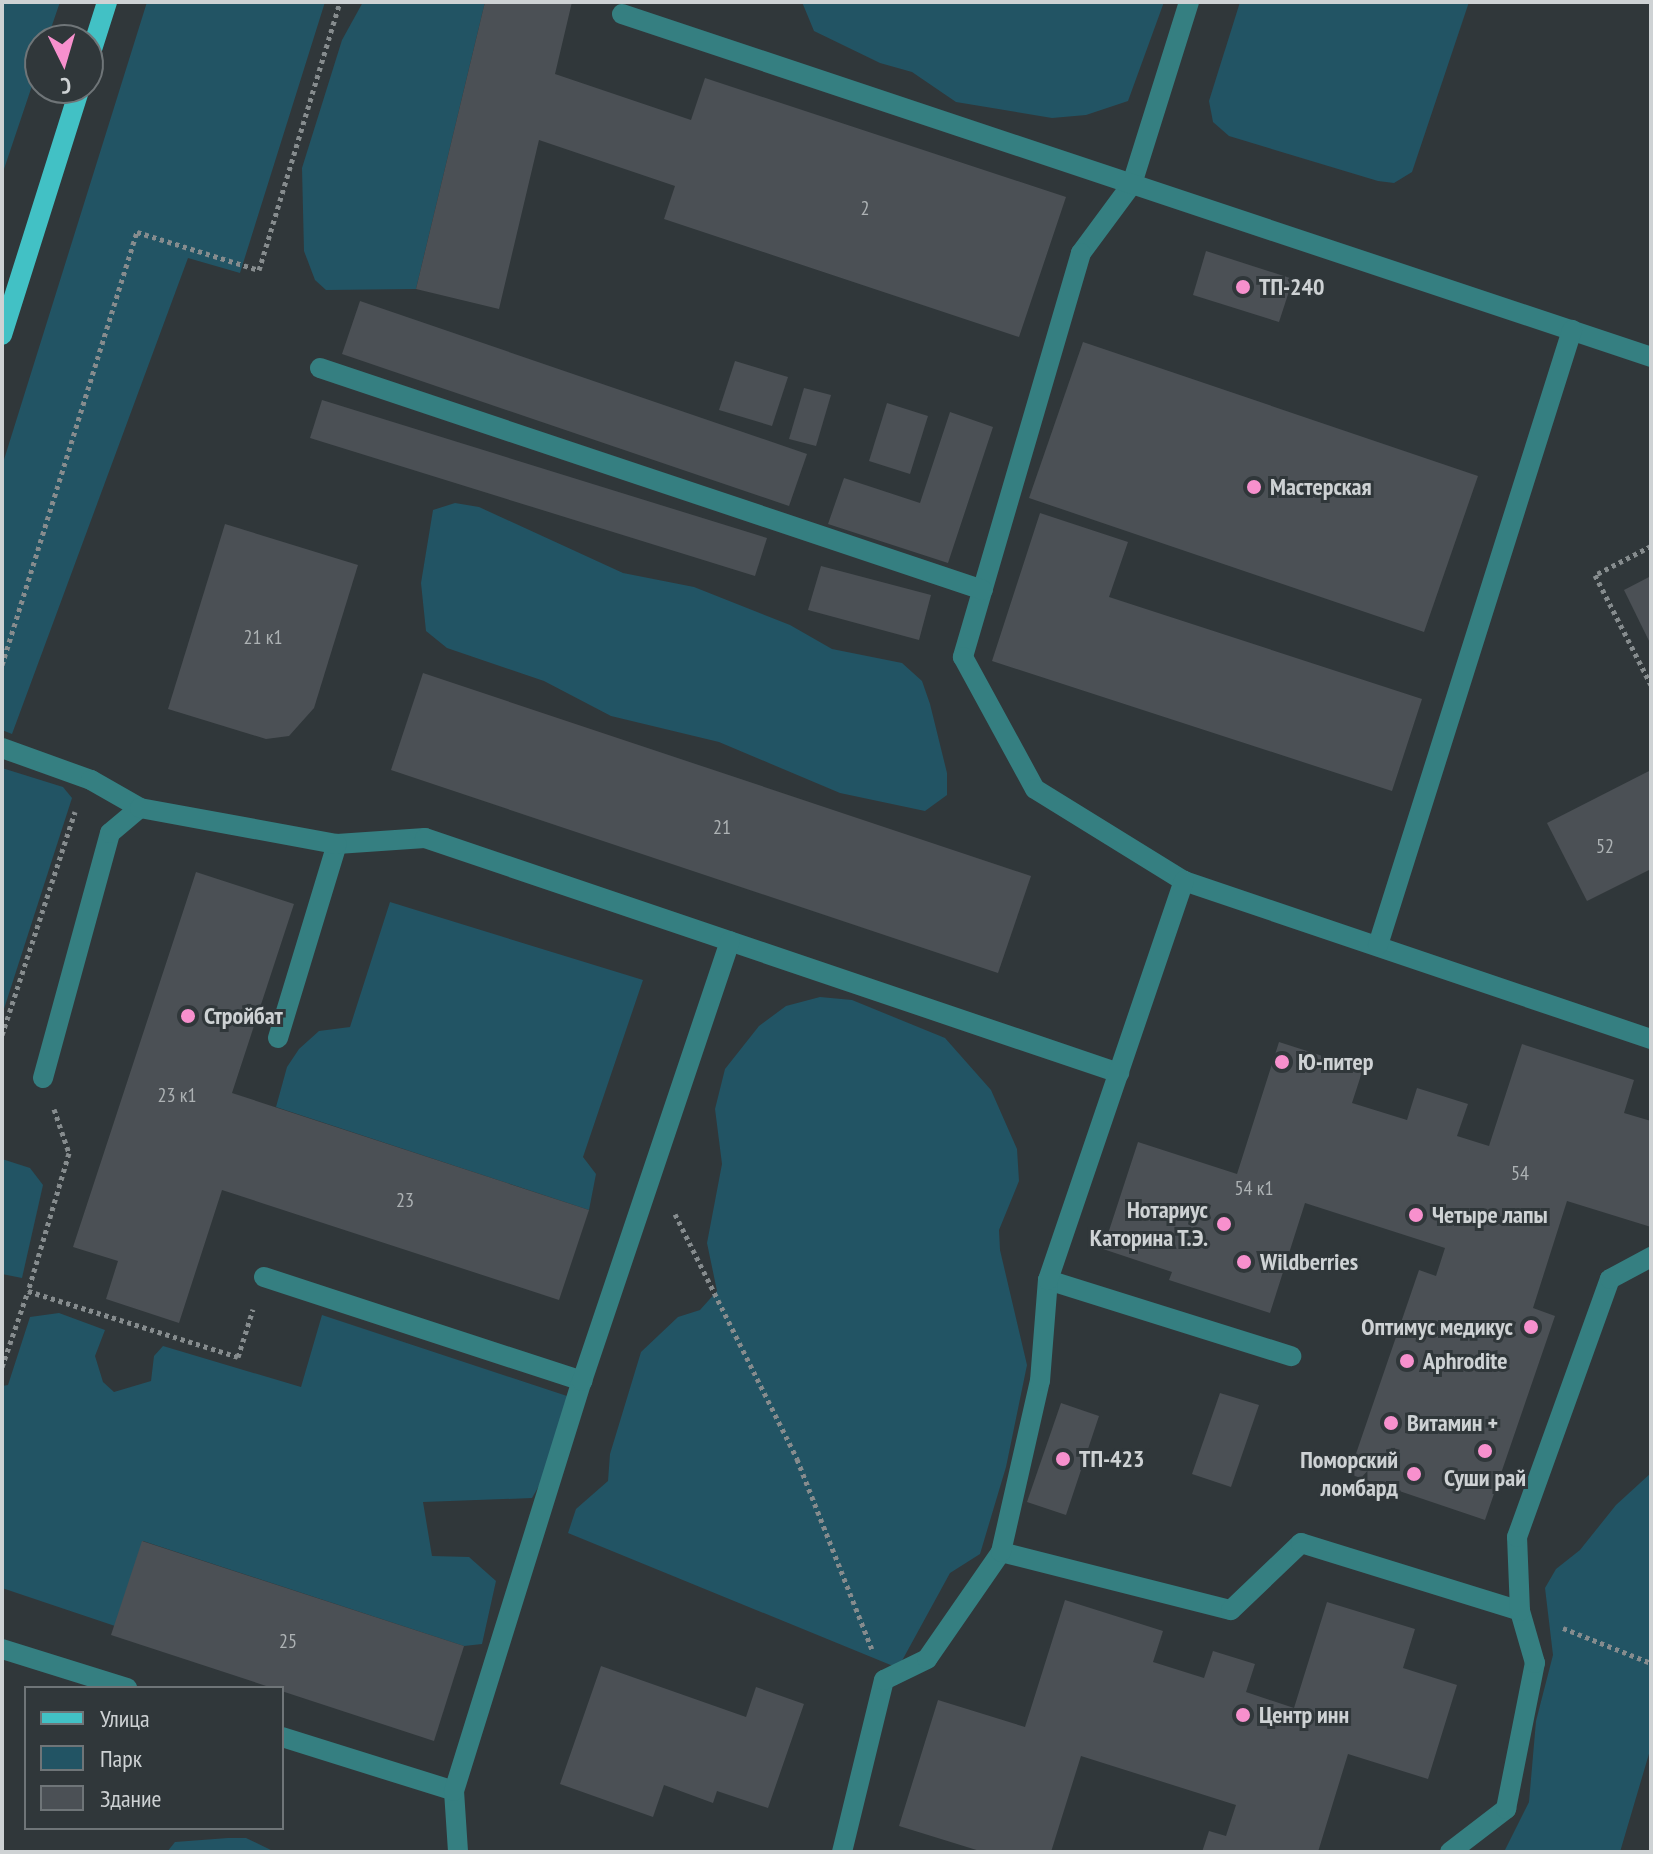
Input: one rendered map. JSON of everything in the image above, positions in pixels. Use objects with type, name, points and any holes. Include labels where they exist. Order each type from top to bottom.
[{"type":"main road","points":[[100,24],[107,2]]},
{"type":"main road","points":[[2,335],[75,104]]},
{"type":"lane","points":[[1189,2],[1132,184],[1081,253],[963,657],[1035,789],[1184,881],[1651,1039]]},
{"type":"lane","points":[[622,14],[1651,357]]},
{"type":"lane","points":[[1378,945],[1572,330]]},
{"type":"lane","points":[[320,368],[983,590]]},
{"type":"lane","points":[[2,748],[91,780],[140,808],[337,844],[425,838],[1119,1073]]},
{"type":"lane","points":[[43,1078],[110,833],[140,808]]},
{"type":"lane","points":[[278,1038],[337,844]]},
{"type":"lane","points":[[842,1852],[884,1680],[927,1659],[1001,1552],[1040,1381],[1048,1280],[1184,881]]},
{"type":"lane","points":[[458,1852],[454,1791],[582,1381],[730,941]]},
{"type":"lane","points":[[1450,1852],[1506,1809],[1535,1663],[1520,1611],[1517,1537],[1610,1279],[1651,1257]]},
{"type":"lane","points":[[264,1277],[582,1381]]},
{"type":"lane","points":[[1048,1280],[1291,1356]]},
{"type":"lane","points":[[1001,1552],[1231,1610],[1301,1543],[1520,1611]]},
{"type":"lane","points":[[2,1649],[121,1686]]},
{"type":"lane","points":[[284,1738],[454,1791]]},
{"type":"path","points":[[2,665],[137,232],[259,270],[340,2]]},
{"type":"path","points":[[1651,546],[1595,575],[1651,685]]},
{"type":"path","points":[[2,1035],[79,801]]},
{"type":"path","points":[[2,1367],[69,1153],[43,1078]]},
{"type":"path","points":[[653,1169],[797,1459],[884,1680]]},
{"type":"path","points":[[28,1291],[238,1357],[264,1277]]},
{"type":"path","points":[[1520,1611],[1651,1663]]},
{"type":"green space","points":[[2,2],[60,2],[52,24],[24,24],[26,104],[2,175]]},
{"type":"green space","points":[[147,2],[325,2],[240,273],[188,258],[12,734],[2,730],[2,466]]},
{"type":"green space","points":[[363,2],[485,2],[416,289],[326,290],[315,280],[304,251],[302,168],[342,40]]},
{"type":"green space","points":[[802,2],[1164,2],[1128,101],[1086,115],[1052,118],[956,102],[912,72],[880,63],[814,31]]},
{"type":"green space","points":[[1240,2],[1469,2],[1412,172],[1394,183],[1378,181],[1229,136],[1213,122],[1209,101]]},
{"type":"green space","points":[[455,503],[479,507],[623,573],[694,587],[790,625],[832,649],[902,663],[922,681],[930,704],[947,773],[947,795],[925,811],[840,793],[719,742],[611,716],[544,681],[447,648],[426,631],[421,583],[433,510]]},
{"type":"green space","points":[[2,768],[63,787],[72,798],[2,1015]]},
{"type":"green space","points":[[390,902],[643,980],[583,1157],[596,1174],[589,1210],[276,1107],[287,1067],[299,1049],[319,1031],[350,1027]]},
{"type":"green space","points":[[820,997],[852,1000],[945,1038],[991,1090],[1017,1149],[1019,1181],[999,1230],[1000,1250],[1027,1365],[1006,1467],[980,1554],[950,1573],[898,1668],[568,1533],[576,1509],[608,1481],[610,1454],[641,1352],[678,1317],[700,1310],[717,1291],[707,1243],[722,1164],[715,1109],[725,1069],[759,1026],[786,1006]]},
{"type":"green space","points":[[2,1159],[30,1168],[43,1185],[22,1278],[2,1274]]},
{"type":"green space","points":[[59,1313],[105,1330],[95,1356],[103,1382],[114,1392],[151,1381],[154,1356],[163,1346],[301,1387],[322,1315],[567,1396],[544,1477],[532,1498],[423,1502],[432,1556],[469,1557],[496,1581],[482,1644],[464,1646],[143,1541],[115,1626],[2,1588],[2,1386],[8,1385],[30,1317]]},
{"type":"green space","points":[[1651,1473],[1651,1747],[1620,1852],[1504,1852],[1529,1802],[1536,1721],[1553,1655],[1545,1588],[1556,1569],[1580,1550],[1616,1505]]},
{"type":"green space","points":[[246,1838],[275,1852],[167,1852],[175,1842]]},
{"type":"building","points":[[485,2],[572,2],[555,74],[691,120],[705,78],[1066,197],[1019,337],[664,219],[675,186],[539,140],[499,309],[416,289]]},
{"type":"building","name":"ТП-240","points":[[1206,251],[1293,279],[1279,322],[1193,295]]},
{"type":"building","points":[[360,301],[807,454],[789,506],[342,354]]},
{"type":"building","name":"Мастерская","points":[[1083,342],[1478,476],[1424,632],[1029,498]]},
{"type":"building","points":[[735,361],[788,377],[772,426],[719,410]]},
{"type":"building","points":[[804,388],[831,395],[816,446],[789,439]]},
{"type":"building","points":[[322,400],[767,538],[755,576],[310,438]]},
{"type":"building","points":[[887,403],[928,416],[910,474],[869,461]]},
{"type":"building","points":[[950,412],[993,427],[948,563],[828,524],[844,478],[920,503]]},
{"type":"building","points":[[1040,513],[1128,542],[1109,597],[1422,699],[1392,791],[992,661]]},
{"type":"building","points":[[225,524],[358,565],[314,708],[289,736],[266,739],[168,709]]},
{"type":"building","points":[[821,566],[931,595],[919,640],[808,610]]},
{"type":"building","points":[[1651,576],[1651,645],[1624,590]]},
{"type":"building","points":[[423,673],[1031,876],[998,973],[391,770]]},
{"type":"building","points":[[1651,770],[1651,869],[1587,901],[1547,823]]},
{"type":"building","points":[[196,872],[294,904],[232,1093],[589,1210],[559,1300],[222,1190],[179,1323],[106,1299],[118,1261],[73,1247]]},
{"type":"building","points":[[1279,1042],[1363,1069],[1352,1103],[1407,1120],[1417,1088],[1468,1104],[1457,1136],[1489,1146],[1522,1044],[1634,1080],[1624,1113],[1651,1121],[1651,1227],[1567,1201],[1533,1308],[1555,1316],[1485,1520],[1349,1474],[1419,1270],[1436,1276],[1445,1248],[1305,1203],[1270,1313],[1169,1280],[1172,1272],[1103,1249],[1138,1142],[1237,1174]]},
{"type":"building","points":[[1220,1393],[1259,1405],[1231,1487],[1192,1474]]},
{"type":"building","name":"ТП-423","points":[[1061,1403],[1099,1416],[1066,1515],[1027,1502]]},
{"type":"building","points":[[142,1541],[464,1646],[434,1741],[284,1692],[284,1686],[266,1686],[111,1635]]},
{"type":"building","points":[[1065,1600],[1163,1631],[1153,1662],[1204,1678],[1213,1651],[1255,1664],[1246,1692],[1294,1708],[1327,1602],[1415,1629],[1403,1668],[1457,1685],[1428,1779],[1348,1754],[1318,1852],[1202,1852],[1209,1831],[1226,1836],[1236,1805],[1081,1756],[1051,1852],[983,1852],[899,1826],[938,1700],[1025,1727]]},
{"type":"building","points":[[601,1666],[746,1717],[756,1687],[804,1704],[768,1808],[717,1791],[713,1803],[664,1785],[653,1817],[560,1784]]},
{"type":"place","name":"ТП-240","points":[[1243,287]]},
{"type":"place","name":"Мастерская","points":[[1254,487]]},
{"type":"place","name":"Стройбат","points":[[188,1016]]},
{"type":"place","name":"Ю-питер","points":[[1282,1062]]},
{"type":"place","name":"Четыре лапы","points":[[1416,1215]]},
{"type":"place","name":"Нотариус Каторина Т.Э.","points":[[1224,1224]]},
{"type":"place","name":"Wildberries","points":[[1244,1262]]},
{"type":"place","name":"Оптимус медикус","points":[[1531,1327]]},
{"type":"place","name":"Aphrodite","points":[[1407,1361]]},
{"type":"place","name":"Витамин +","points":[[1391,1423]]},
{"type":"place","name":"Суши рай","points":[[1485,1451]]},
{"type":"place","name":"ТП-423","points":[[1063,1459]]},
{"type":"place","name":"Поморский ломбард","points":[[1414,1474]]},
{"type":"place","name":"Центр инн","points":[[1243,1715]]}]
